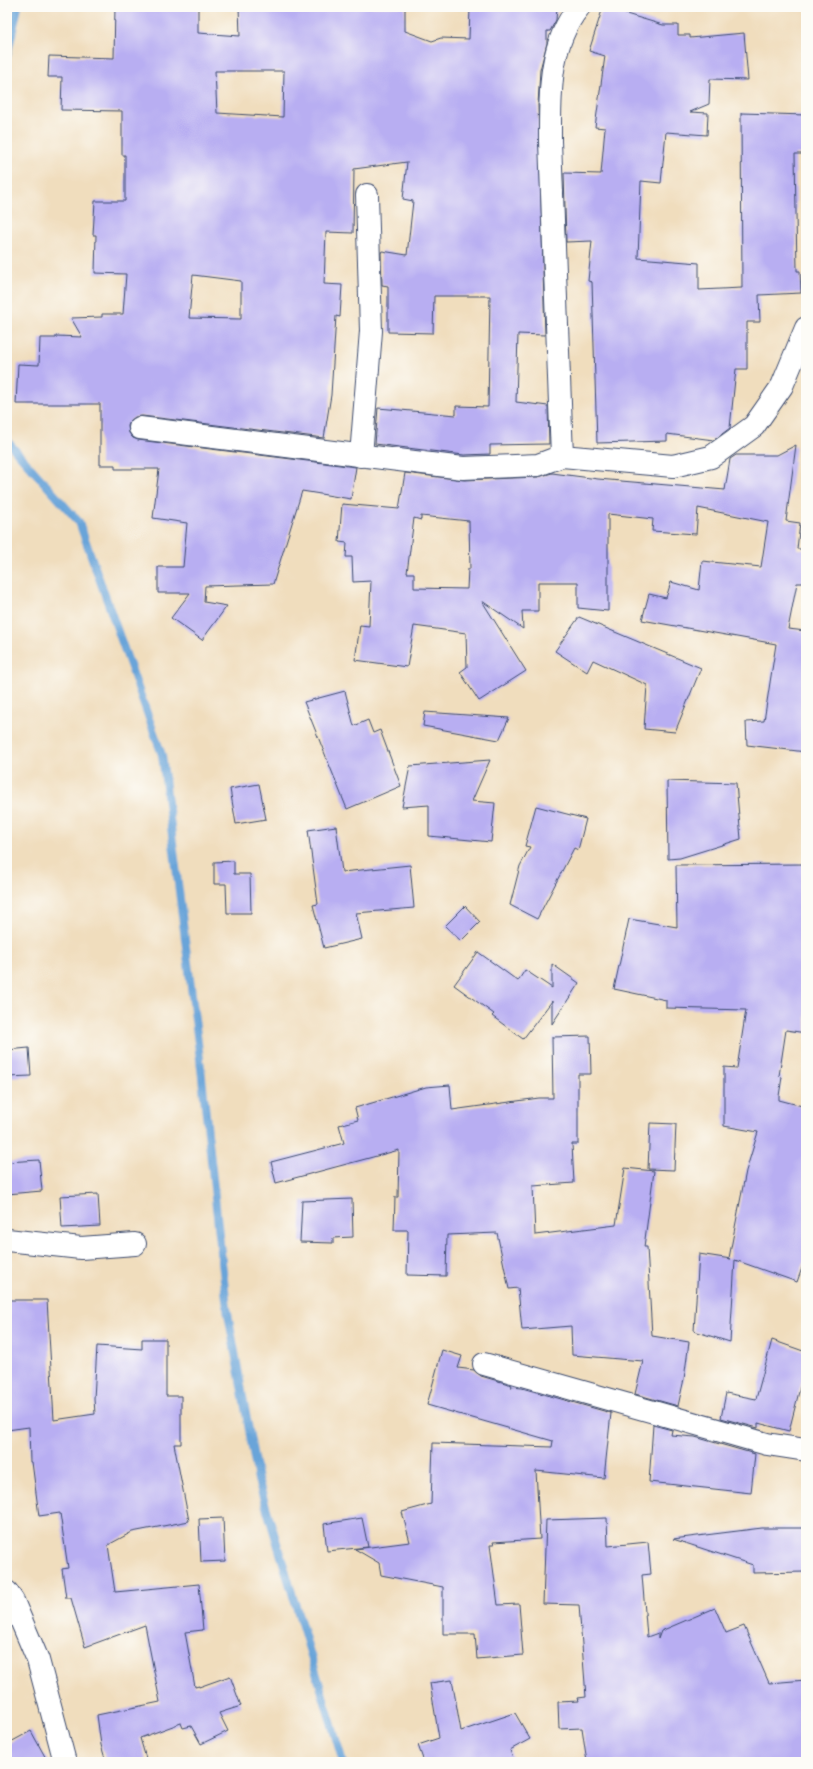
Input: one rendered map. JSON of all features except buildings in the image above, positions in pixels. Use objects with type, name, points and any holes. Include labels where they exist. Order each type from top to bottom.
[{"type":"street","points":[[562,456],[550,141],[550,94],[552,63],[566,26],[579,7]]},
{"type":"street","points":[[361,456],[371,331],[367,195]]},
{"type":"street","points":[[140,428],[463,468],[538,465],[562,456],[673,466],[711,457],[754,426],[782,386],[806,328]]},
{"type":"street","points":[[7,1240],[81,1248],[135,1244]]},
{"type":"street","points":[[484,1364],[767,1444],[806,1450]]},
{"type":"street","points":[[7,1592],[13,1601],[38,1660],[65,1762]]},
{"type":"waterway","points":[[7,56],[18,7]]},
{"type":"waterway","points":[[7,441],[79,522],[162,755],[200,1059],[227,1308],[258,1480],[343,1762]]}]
